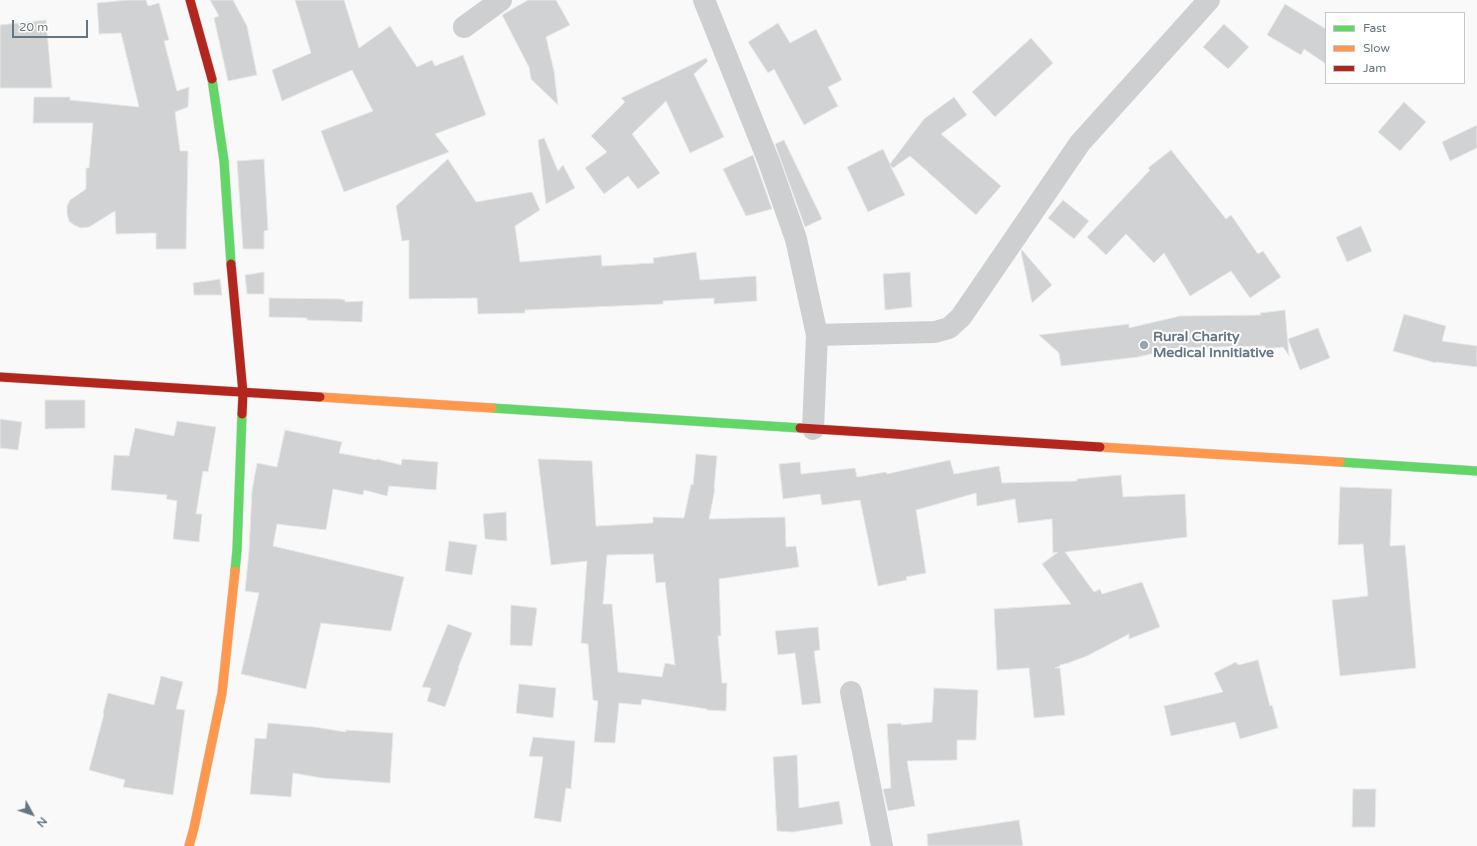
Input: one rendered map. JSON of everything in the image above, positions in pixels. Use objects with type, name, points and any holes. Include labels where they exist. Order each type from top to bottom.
[{"type":"main road","points":[[189,846],[222,693],[237,550],[243,393],[227,214],[224,161],[214,89],[190,0]]},
{"type":"main road","points":[[0,377],[1477,471]]},
{"type":"street","points":[[464,27],[502,0]]},
{"type":"street","points":[[704,0],[769,162],[796,239],[817,335],[813,429]]},
{"type":"street","points":[[817,335],[936,332],[949,328],[961,317],[1080,143],[1209,0]]},
{"type":"street","points":[[851,692],[882,846]]},
{"type":"building","points":[[146,0],[148,6],[159,3],[169,40],[164,41],[177,91],[189,87],[188,107],[175,112],[180,151],[188,151],[186,249],[156,249],[156,233],[116,234],[115,211],[89,227],[81,228],[69,221],[67,206],[70,200],[86,189],[86,168],[89,168],[93,123],[33,123],[34,97],[70,97],[70,100],[139,107],[121,33],[99,34],[97,3]]},
{"type":"building","points":[[210,0],[233,0],[247,26],[257,75],[228,81],[214,18],[219,16]]},
{"type":"building","points":[[295,0],[344,0],[359,48],[390,26],[417,67],[432,60],[435,66],[463,55],[486,115],[435,134],[449,152],[344,192],[321,131],[373,111],[352,70],[282,101],[272,70],[311,53]]},
{"type":"building","points":[[528,0],[556,0],[570,25],[546,37],[554,71],[558,105],[531,79],[529,67],[502,15]]},
{"type":"building","points":[[1285,4],[1325,28],[1325,63],[1304,49],[1301,55],[1267,35]]},
{"type":"building","points":[[46,20],[52,88],[0,88],[0,25]]},
{"type":"building","points":[[778,23],[790,43],[816,29],[842,80],[828,87],[838,106],[804,125],[774,69],[768,73],[748,42]]},
{"type":"building","points":[[1224,24],[1249,47],[1228,69],[1203,47]]},
{"type":"building","points":[[1031,38],[1053,63],[995,117],[972,92]]},
{"type":"building","points":[[706,58],[708,61],[694,74],[724,137],[690,153],[666,101],[632,134],[660,173],[638,189],[628,176],[604,194],[585,168],[607,152],[591,136],[625,102],[621,98]]},
{"type":"building","points":[[954,97],[967,115],[941,134],[1001,186],[976,215],[910,156],[893,168],[890,165],[905,195],[868,212],[847,167],[883,149],[890,164],[924,119]]},
{"type":"building","points":[[1404,102],[1426,122],[1400,151],[1378,132]]},
{"type":"building","points":[[1477,125],[1477,148],[1450,161],[1442,142]]},
{"type":"building","points":[[544,138],[558,171],[563,165],[575,188],[546,204],[538,140]]},
{"type":"building","points":[[784,140],[822,219],[805,227],[775,144]]},
{"type":"building","points":[[1171,150],[1226,219],[1231,215],[1258,254],[1263,251],[1281,277],[1250,298],[1231,271],[1190,296],[1164,253],[1154,263],[1126,234],[1106,255],[1087,237],[1150,170],[1148,168]]},
{"type":"building","points":[[753,155],[772,209],[746,216],[723,169]]},
{"type":"building","points":[[264,159],[268,230],[264,231],[264,249],[243,249],[237,161]]},
{"type":"building","points":[[448,159],[476,202],[532,192],[540,210],[515,226],[520,262],[601,255],[602,266],[654,263],[653,258],[696,252],[700,280],[756,276],[757,301],[714,304],[714,298],[663,301],[663,304],[525,310],[525,313],[478,314],[477,298],[409,299],[409,240],[402,241],[396,206]]},
{"type":"building","points":[[1063,200],[1089,221],[1074,239],[1048,218]]},
{"type":"building","points":[[1361,226],[1372,251],[1347,262],[1336,237]]},
{"type":"building","points":[[1022,250],[1052,285],[1032,303],[1021,252]]},
{"type":"building","points":[[264,272],[264,294],[247,294],[245,275]]},
{"type":"building","points":[[910,272],[912,307],[885,310],[883,274]]},
{"type":"building","points":[[220,279],[222,295],[194,295],[193,283]]},
{"type":"building","points":[[269,298],[340,299],[345,300],[345,302],[363,301],[362,322],[269,317]]},
{"type":"building","points":[[1285,310],[1289,356],[1283,347],[1265,349],[1265,346],[1176,348],[1138,357],[1061,366],[1059,353],[1039,335],[1129,324],[1129,328],[1180,316],[1261,315],[1260,313]]},
{"type":"building","points":[[1404,314],[1446,326],[1442,341],[1477,346],[1477,367],[1436,363],[1393,351]]},
{"type":"building","points":[[1318,328],[1330,358],[1300,370],[1288,339]]},
{"type":"building","points":[[45,400],[85,400],[85,428],[45,429]]},
{"type":"building","points":[[0,419],[22,422],[18,450],[0,448]]},
{"type":"building","points":[[177,421],[216,427],[208,472],[203,471],[196,514],[202,514],[199,542],[173,539],[177,501],[166,499],[167,495],[111,490],[114,455],[129,456],[135,428],[174,436]]},
{"type":"building","points":[[285,430],[342,442],[339,453],[377,459],[401,465],[402,459],[438,462],[436,490],[389,486],[387,496],[364,490],[363,495],[333,489],[326,530],[277,524],[273,546],[404,577],[391,631],[321,623],[306,689],[241,674],[259,593],[245,591],[252,491],[257,463],[277,467]]},
{"type":"building","points":[[696,454],[717,456],[715,489],[709,519],[785,517],[786,547],[796,546],[799,567],[719,579],[721,636],[718,636],[722,683],[727,683],[726,711],[707,710],[642,699],[641,705],[619,703],[615,743],[594,742],[598,701],[593,700],[588,644],[581,643],[587,561],[551,565],[538,459],[592,461],[596,526],[653,523],[653,517],[684,518],[691,484],[693,485]],"holes":[[[653,554],[656,583],[665,582],[675,665],[665,663],[662,677],[618,672],[612,604],[603,604],[607,555]]]},
{"type":"building","points":[[950,460],[954,474],[999,466],[1002,483],[1077,481],[1077,479],[1121,475],[1123,497],[1185,494],[1187,537],[1065,552],[1094,592],[1100,589],[1102,594],[1142,582],[1160,627],[1129,639],[1129,634],[1087,656],[1055,668],[1060,668],[1065,715],[1034,718],[1029,668],[997,670],[994,609],[1071,604],[1042,564],[1058,552],[1053,553],[1052,519],[1018,523],[1015,499],[977,506],[976,493],[916,510],[926,573],[906,577],[907,580],[878,586],[860,500],[822,505],[820,494],[783,499],[779,464],[800,462],[801,474],[855,468],[857,477],[886,472],[887,474]]},
{"type":"building","points":[[1340,487],[1392,489],[1390,546],[1405,545],[1416,668],[1340,676],[1332,600],[1368,596],[1363,544],[1338,545]]},
{"type":"building","points":[[506,512],[507,541],[485,539],[483,514]]},
{"type":"building","points":[[449,541],[477,545],[472,575],[445,571]]},
{"type":"building","points":[[511,605],[537,608],[532,646],[510,645]]},
{"type":"building","points":[[448,624],[472,633],[445,707],[427,701],[431,688],[422,687]]},
{"type":"building","points":[[818,627],[820,650],[814,651],[821,703],[802,705],[795,653],[778,655],[775,631]]},
{"type":"building","points":[[1258,660],[1270,706],[1272,705],[1278,728],[1240,739],[1235,722],[1171,736],[1164,706],[1223,692],[1214,673],[1236,662],[1238,665]]},
{"type":"building","points":[[161,676],[183,682],[176,709],[185,710],[173,795],[123,787],[125,780],[89,770],[108,693],[154,705]]},
{"type":"building","points":[[519,684],[556,688],[553,718],[516,713]]},
{"type":"building","points":[[934,688],[978,690],[976,740],[957,740],[957,760],[907,761],[915,806],[888,811],[883,789],[891,788],[887,724],[901,723],[901,725],[932,722]]},
{"type":"building","points":[[268,723],[314,727],[346,732],[346,730],[393,733],[390,783],[322,778],[293,773],[291,797],[250,794],[255,738],[266,739]]},
{"type":"building","points":[[533,737],[575,741],[571,789],[566,788],[561,822],[534,818],[543,757],[529,756]]},
{"type":"building","points":[[797,755],[799,808],[839,801],[843,824],[793,832],[777,831],[773,757]]},
{"type":"building","points":[[1353,789],[1376,789],[1375,827],[1352,827]]},
{"type":"building","points":[[1019,820],[1023,846],[928,846],[927,834]]},
{"type":"traffic: fast","points":[[212,79],[224,161],[231,264]]},
{"type":"traffic: fast","points":[[492,408],[800,428]]},
{"type":"traffic: fast","points":[[235,571],[242,414]]},
{"type":"traffic: fast","points":[[1340,462],[1477,471]]},
{"type":"traffic: slow","points":[[320,397],[492,408]]},
{"type":"traffic: slow","points":[[1100,447],[1340,462]]},
{"type":"traffic: slow","points":[[189,846],[222,693],[235,571]]},
{"type":"traffic: jam","points":[[190,0],[212,79]]},
{"type":"traffic: jam","points":[[231,264],[243,393],[242,414]]},
{"type":"traffic: jam","points":[[0,377],[320,397]]},
{"type":"traffic: jam","points":[[800,428],[1100,447]]},
{"type":"place","name":"Rural Charity Medical Innitiative","points":[[1144,345]]}]
